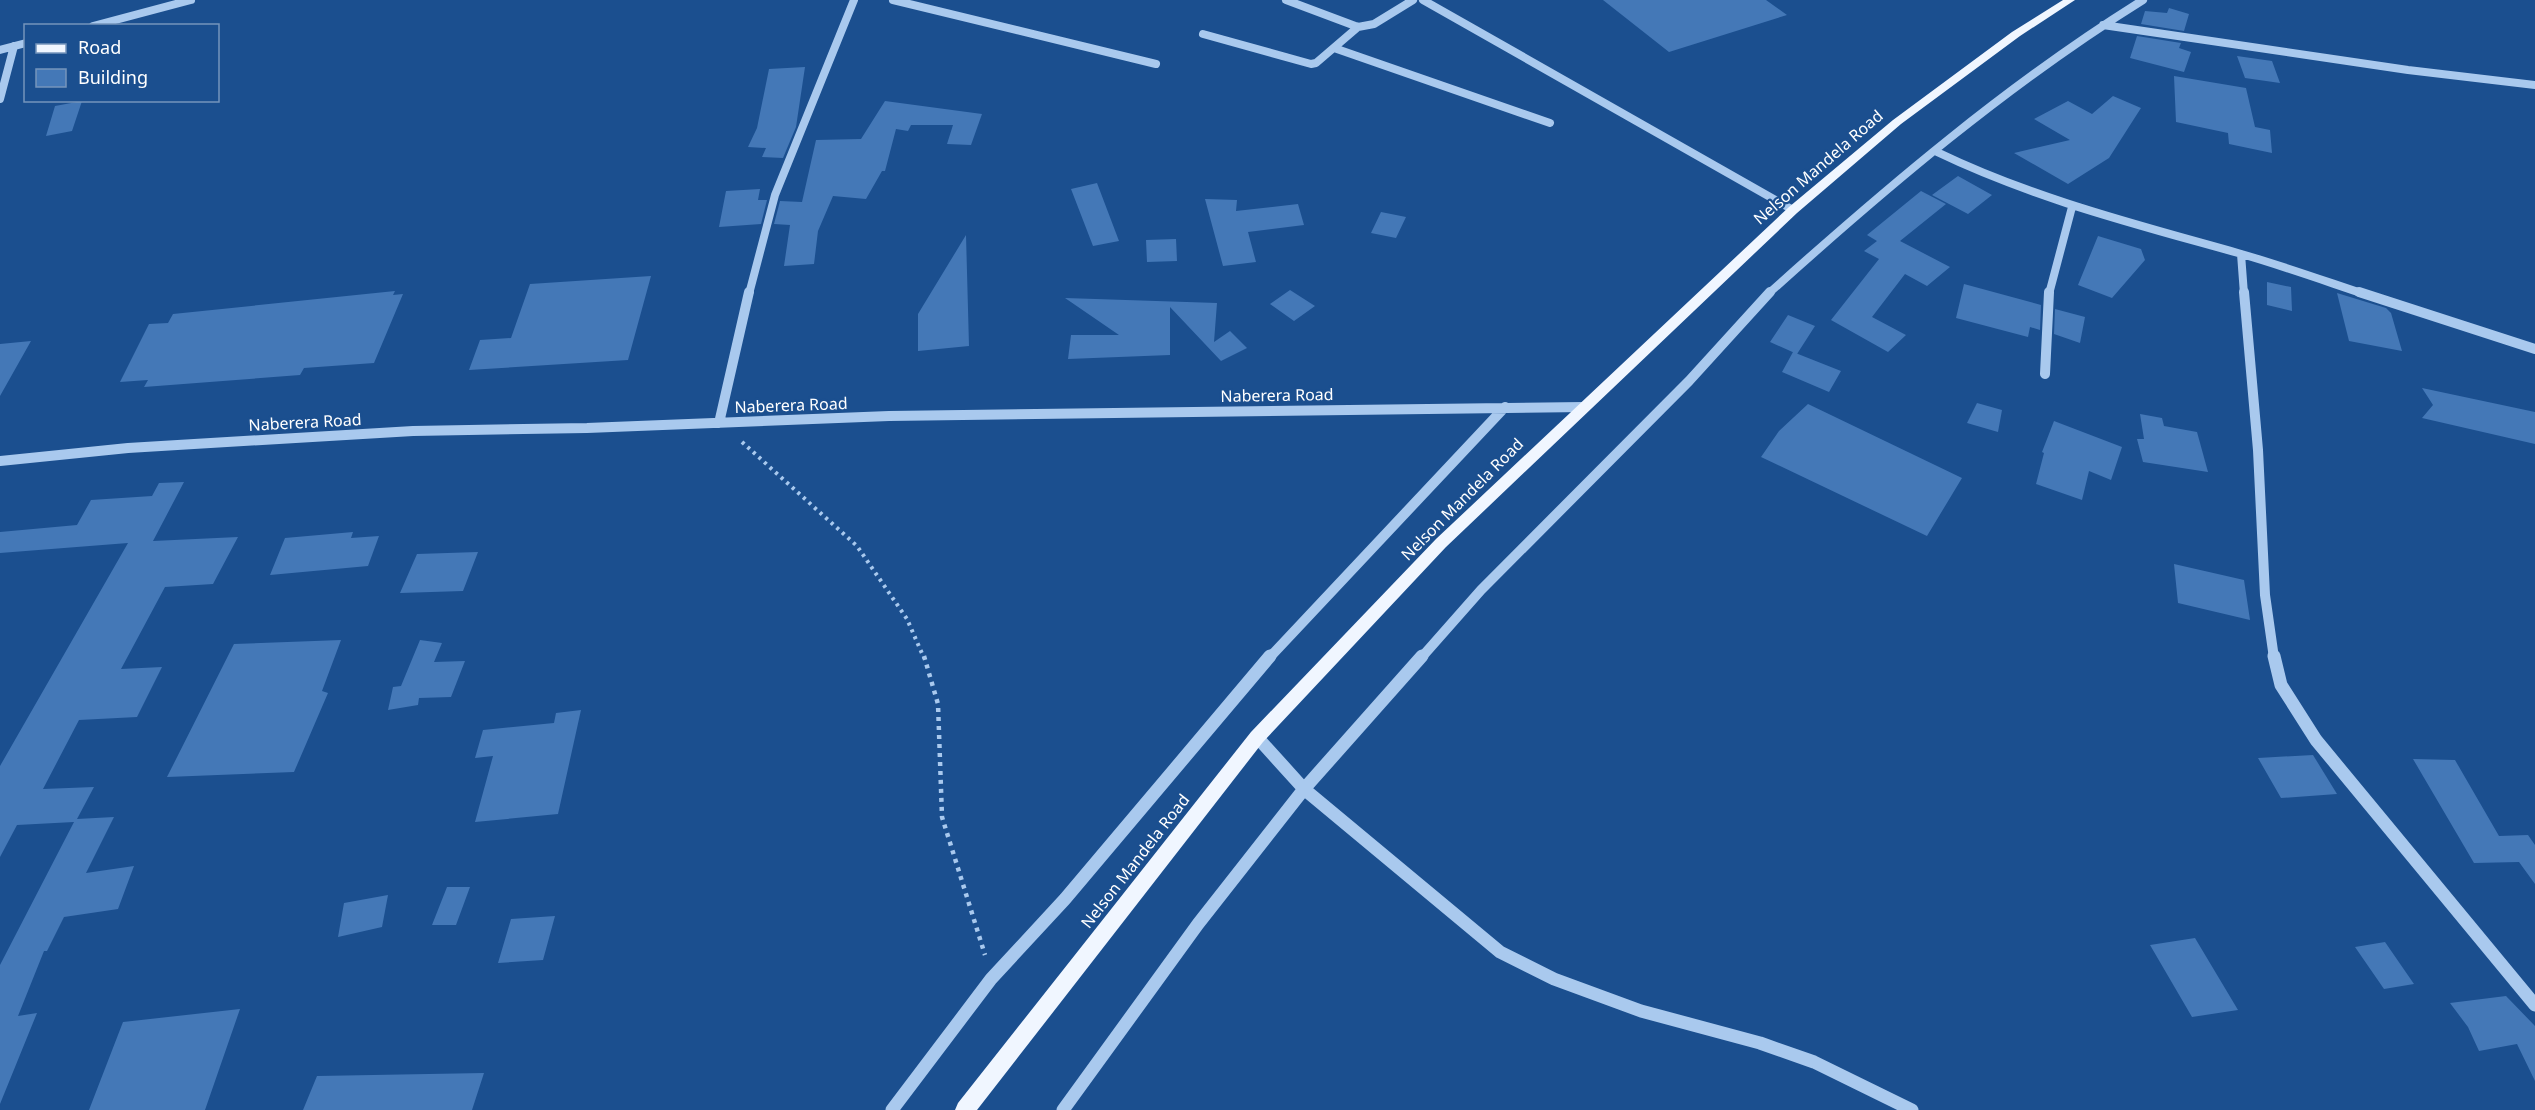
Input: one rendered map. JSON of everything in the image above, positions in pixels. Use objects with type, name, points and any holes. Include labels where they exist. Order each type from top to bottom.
[{"type":"main road","name":"Nelson Mandela Road","points":[[965,1110],[1257,737],[1441,543],[1793,210],[1897,122],[2016,34],[2070,0]]},
{"type":"street","points":[[101,24],[191,0]]},
{"type":"street","points":[[719,423],[760,244],[775,195],[854,0]]},
{"type":"street","points":[[893,0],[1156,64]]},
{"type":"street","points":[[1286,0],[1358,27]]},
{"type":"street","points":[[1203,34],[1303,63],[1316,63],[1358,27],[1374,24],[1413,0]]},
{"type":"street","points":[[1423,0],[1793,210]]},
{"type":"street","points":[[1063,1110],[1198,924],[1304,789],[1482,590],[1689,381],[1769,294],[1822,246],[1937,153],[1977,115],[2103,25],[2143,0]]},
{"type":"street","points":[[2103,25],[2386,67],[2535,85]]},
{"type":"street","points":[[0,50],[24,44]]},
{"type":"street","points":[[0,99],[14,46]]},
{"type":"street","points":[[1334,48],[1550,123]]},
{"type":"street","points":[[1937,153],[1989,177],[2072,207],[2241,254],[2535,350]]},
{"type":"street","points":[[2045,374],[2049,287],[2072,207]]},
{"type":"street","points":[[2241,254],[2258,450],[2265,595],[2269,636],[2281,685],[2316,740],[2535,1005]]},
{"type":"street","points":[[892,1110],[992,979],[1065,899],[1169,773],[1295,628],[1505,407]]},
{"type":"street","name":"Naberera Road","points":[[0,461],[128,448],[413,431],[889,416],[1584,407]]},
{"type":"street","points":[[1257,737],[1304,789],[1500,952],[1554,979],[1641,1011],[1760,1043],[1814,1062],[1912,1110]]},
{"type":"path","points":[[719,423],[826,515],[857,546],[907,619],[924,657],[938,705],[942,817],[992,979]]},
{"type":"building","points":[[1603,0],[1766,0],[1787,15],[1669,52]]},
{"type":"building","points":[[2169,8],[2189,14],[2184,31],[2141,24],[2145,11],[2167,13]]},
{"type":"building","points":[[2137,36],[2181,43],[2179,48],[2191,52],[2184,72],[2130,58]]},
{"type":"building","points":[[2237,56],[2272,61],[2280,83],[2245,78]]},
{"type":"building","points":[[805,67],[796,127],[783,158],[762,157],[766,148],[748,147],[757,128],[769,69]]},
{"type":"building","points":[[2174,76],[2246,88],[2255,127],[2270,130],[2272,153],[2229,144],[2228,133],[2176,122]]},
{"type":"building","points":[[2113,96],[2141,108],[2109,158],[2068,184],[2014,153],[2070,140],[2034,119],[2068,101],[2092,114]]},
{"type":"building","points":[[885,101],[982,114],[971,145],[947,144],[953,125],[911,125],[908,131],[896,129],[885,171],[882,171],[866,199],[833,196],[818,231],[814,264],[784,266],[790,225],[774,224],[780,201],[802,202],[816,140],[861,139]]},
{"type":"building","points":[[82,102],[72,131],[46,136],[55,106]]},
{"type":"building","points":[[1958,176],[1992,195],[1968,214],[1932,195]]},
{"type":"building","points":[[1097,183],[1119,241],[1093,246],[1071,189]]},
{"type":"building","points":[[760,189],[758,200],[767,200],[761,224],[719,227],[726,191]]},
{"type":"building","points":[[1921,191],[1946,204],[1900,241],[1950,267],[1927,286],[1905,274],[1872,317],[1906,335],[1888,352],[1831,320],[1879,259],[1864,251],[1877,241],[1867,235]]},
{"type":"building","points":[[1205,199],[1237,200],[1236,211],[1298,204],[1304,225],[1248,232],[1256,262],[1223,266]]},
{"type":"building","points":[[1381,212],[1406,217],[1396,238],[1371,233]]},
{"type":"building","points":[[966,235],[969,346],[918,351],[918,314]]},
{"type":"building","points":[[2098,236],[2141,249],[2145,260],[2112,298],[2078,285]]},
{"type":"building","points":[[1176,239],[1177,261],[1147,262],[1146,240]]},
{"type":"building","points":[[651,276],[628,360],[469,370],[480,340],[511,338],[530,284]]},
{"type":"building","points":[[2267,282],[2291,287],[2292,311],[2267,305]]},
{"type":"building","points":[[1964,284],[2041,305],[2040,330],[2030,327],[2028,337],[1956,318]]},
{"type":"building","points":[[1290,290],[1315,306],[1294,321],[1270,304]]},
{"type":"building","points":[[395,291],[393,295],[403,294],[374,363],[304,368],[300,375],[144,387],[148,380],[120,382],[149,324],[168,323],[173,314]]},
{"type":"building","points":[[2337,293],[2386,308],[2391,313],[2402,351],[2349,341]]},
{"type":"building","points":[[1065,298],[1217,303],[1214,342],[1230,331],[1247,348],[1221,361],[1170,307],[1170,355],[1068,359],[1071,335],[1119,335]]},
{"type":"building","points":[[2055,309],[2085,317],[2080,343],[2054,334]]},
{"type":"building","points":[[1788,315],[1815,326],[1797,354],[1770,342]]},
{"type":"building","points":[[31,341],[0,396],[0,344]]},
{"type":"building","points":[[1793,352],[1841,371],[1829,392],[1782,372]]},
{"type":"building","points":[[2422,388],[2535,412],[2535,444],[2422,418],[2433,405]]},
{"type":"building","points":[[1977,403],[2002,410],[1998,432],[1967,423]]},
{"type":"building","points":[[1808,404],[1962,478],[1927,536],[1761,457],[1779,431]]},
{"type":"building","points":[[2140,414],[2162,418],[2164,426],[2197,432],[2208,472],[2143,462],[2137,439],[2144,439]]},
{"type":"building","points":[[2054,421],[2122,447],[2111,480],[2089,471],[2082,500],[2036,484],[2044,453],[2042,452]]},
{"type":"building","points":[[184,482],[153,541],[238,537],[213,584],[165,587],[121,669],[162,667],[137,717],[79,720],[43,789],[94,787],[77,819],[114,817],[86,873],[134,866],[118,909],[64,917],[47,951],[44,951],[18,1016],[37,1013],[0,1104],[0,965],[74,822],[17,825],[0,857],[0,766],[128,543],[0,553],[0,532],[77,525],[91,500],[152,496],[159,483]]},
{"type":"building","points":[[353,532],[351,538],[379,536],[368,566],[270,575],[285,538]]},
{"type":"building","points":[[478,552],[463,591],[400,593],[417,554]]},
{"type":"building","points":[[2174,564],[2244,580],[2250,620],[2178,603]]},
{"type":"building","points":[[341,640],[322,691],[328,693],[294,772],[167,777],[234,644]]},
{"type":"building","points":[[420,640],[442,643],[434,662],[465,661],[451,697],[419,698],[418,705],[388,710],[393,687],[401,686]]},
{"type":"building","points":[[581,710],[558,814],[475,822],[493,756],[475,758],[483,730],[554,723],[556,713]]},
{"type":"building","points":[[2313,755],[2337,794],[2281,798],[2258,758]]},
{"type":"building","points":[[2413,759],[2455,760],[2499,836],[2528,835],[2535,845],[2535,884],[2519,862],[2474,863]]},
{"type":"building","points":[[447,887],[470,887],[456,925],[432,925]]},
{"type":"building","points":[[388,895],[382,927],[338,937],[344,903]]},
{"type":"building","points":[[555,916],[543,960],[498,963],[511,919]]},
{"type":"building","points":[[2195,938],[2238,1010],[2192,1017],[2150,945]]},
{"type":"building","points":[[2385,942],[2414,984],[2384,989],[2355,947]]},
{"type":"building","points":[[2506,996],[2535,1026],[2535,1081],[2517,1044],[2479,1051],[2468,1027],[2450,1003]]},
{"type":"building","points":[[240,1009],[205,1110],[89,1110],[123,1022]]},
{"type":"building","points":[[484,1073],[472,1110],[303,1110],[317,1076]]}]
